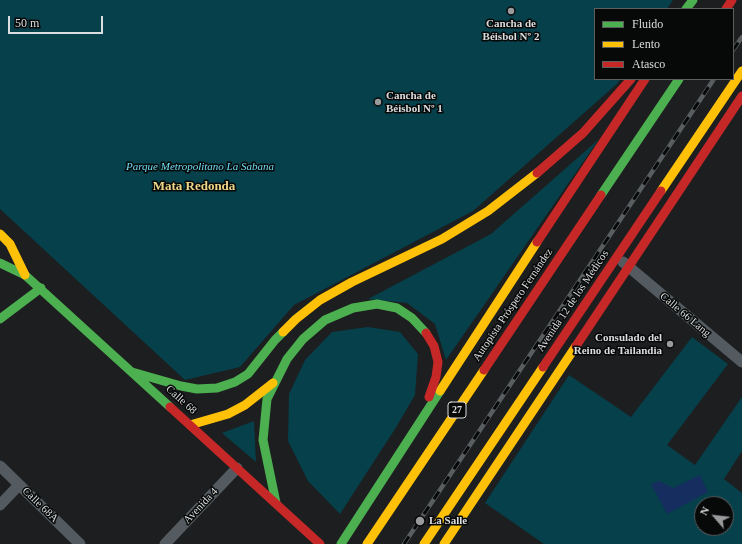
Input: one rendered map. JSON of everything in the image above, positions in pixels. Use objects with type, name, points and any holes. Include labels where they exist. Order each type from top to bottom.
[{"type":"main road","points":[[687,8],[693,0]]},
{"type":"main road","name":"Avenida 12 de los Médicos","points":[[424,544],[742,71]]},
{"type":"main road","points":[[132,372],[181,386],[197,388],[217,388],[236,382],[248,374],[275,340],[296,319],[320,300],[352,282],[442,239],[488,211],[541,170],[583,133],[630,80]]},
{"type":"main road","name":"Autopista Próspero Fernández","points":[[341,544],[518,271],[644,80]]},
{"type":"main road","name":"Autopista Próspero Fernández","points":[[367,544],[678,80]]},
{"type":"main road","points":[[444,544],[742,96]]},
{"type":"main road","name":"Calle 68","points":[[0,234],[10,244],[25,275]]},
{"type":"main road","name":"Calle 68","points":[[0,263],[25,275],[41,288],[320,544]]},
{"type":"main road","points":[[0,319],[41,288]]},
{"type":"main road","points":[[276,504],[264,440],[264,420],[267,399],[276,380],[287,359],[303,339],[325,320],[353,308],[377,304],[396,308],[412,318],[425,331],[434,346],[438,362],[436,377],[431,393],[390,468]]},
{"type":"main road","points":[[190,425],[228,414],[246,405],[276,380]]},
{"type":"street","name":"Calle 66 Lang","points":[[617,258],[742,362]]},
{"type":"street","name":"Calle 68A","points":[[0,466],[80,544]]},
{"type":"street","name":"Avenida 4","points":[[165,544],[237,468]]},
{"type":"street","points":[[0,505],[19,484]]},
{"type":"green space","name":"Parque Metropolitano La Sabana","points":[[0,0],[673,0],[668,8],[594,8],[594,80],[620,80],[618,83],[473,211],[294,305],[240,367],[185,380],[0,209]]},
{"type":"green space","points":[[599,139],[446,360],[435,324],[407,303],[368,299],[491,234]]},
{"type":"green space","points":[[368,327],[400,332],[418,354],[415,395],[395,429],[340,514],[308,481],[288,441],[289,394],[305,360],[332,332]]},
{"type":"green space","points":[[692,337],[728,364],[667,445],[695,465],[742,397],[742,451],[724,479],[742,493],[742,544],[544,544],[485,503],[569,375],[631,417]]},
{"type":"green space","points":[[254,421],[256,462],[222,433]]},
{"type":"water","points":[[700,475],[708,492],[701,496],[694,496],[694,500],[667,514],[651,484],[659,481],[673,488]]},
{"type":"railway","points":[[734,49],[742,37]]},
{"type":"railway","points":[[404,544],[713,80]]},
{"type":"traffic: fast","points":[[687,8],[693,0]]},
{"type":"traffic: fast","points":[[601,195],[678,80]]},
{"type":"traffic: fast","points":[[0,263],[25,275],[170,407]]},
{"type":"traffic: fast","points":[[0,319],[41,288]]},
{"type":"traffic: fast","points":[[276,503],[263,440],[267,399],[287,359],[303,339],[325,320],[353,308],[377,304],[397,308],[412,318],[426,333]]},
{"type":"traffic: fast","points":[[132,372],[181,386],[197,389],[217,388],[235,382],[248,374],[283,332]]},
{"type":"traffic: fast","points":[[341,544],[440,391]]},
{"type":"traffic: slow","points":[[661,191],[742,71]]},
{"type":"traffic: slow","points":[[283,332],[296,319],[320,300],[352,282],[442,239],[488,211],[537,173]]},
{"type":"traffic: slow","points":[[0,234],[10,244],[25,275]]},
{"type":"traffic: slow","points":[[440,391],[537,242]]},
{"type":"traffic: slow","points":[[444,544],[576,346]]},
{"type":"traffic: slow","points":[[424,544],[543,367]]},
{"type":"traffic: slow","points":[[367,544],[484,370]]},
{"type":"traffic: slow","points":[[190,425],[228,414],[245,405],[273,383]]},
{"type":"traffic: jam","points":[[727,8],[732,0]]},
{"type":"traffic: jam","points":[[537,173],[583,133],[630,80]]},
{"type":"traffic: jam","points":[[537,242],[644,80]]},
{"type":"traffic: jam","points":[[576,346],[742,96]]},
{"type":"traffic: jam","points":[[543,367],[661,191]]},
{"type":"traffic: jam","points":[[484,370],[601,195]]},
{"type":"traffic: jam","points":[[426,333],[434,346],[438,362],[436,377],[429,397]]},
{"type":"traffic: jam","points":[[170,407],[320,544]]},
{"type":"place","name":"Cancha de Béisbol Nº 2","points":[[511,11]]},
{"type":"place","name":"Cancha de Béisbol Nº 1","points":[[378,102]]},
{"type":"place","name":"Consulado del Reino de Tailandia","points":[[670,344]]},
{"type":"place","name":"La Salle","points":[[420,521]]},
{"type":"district","name":"Mata Redonda","points":[[194,187]]}]
